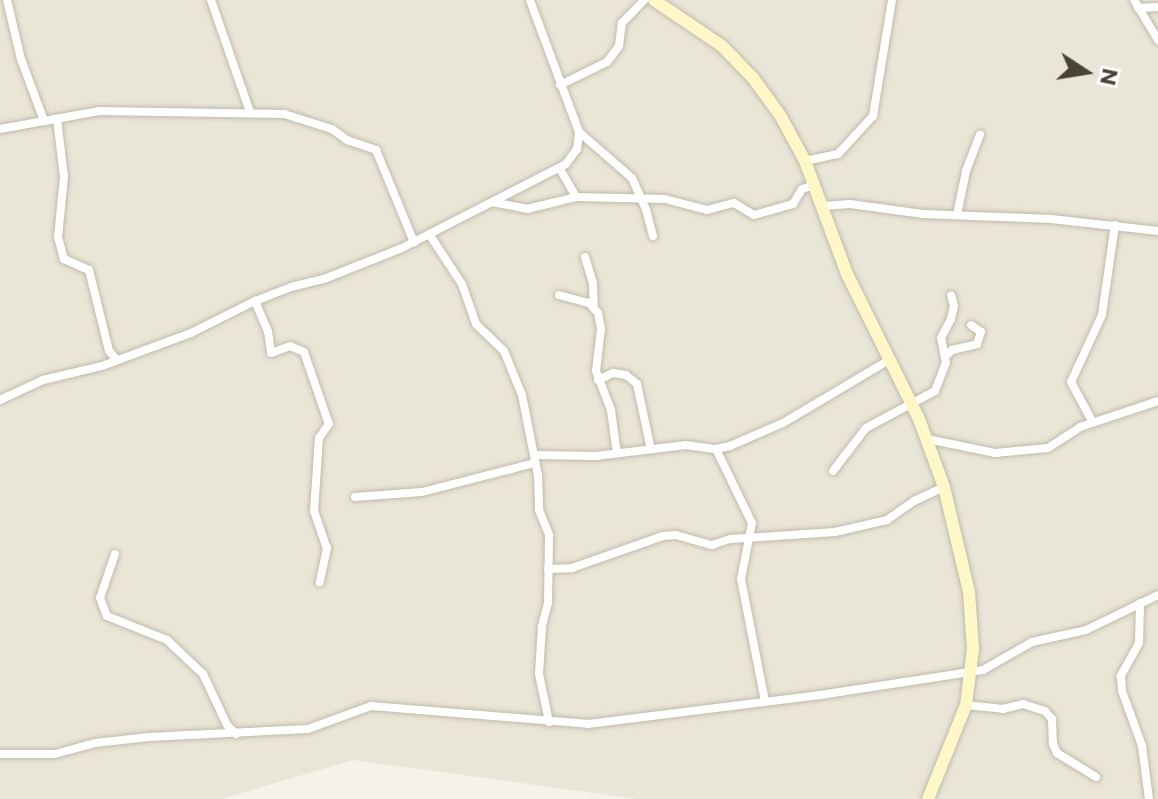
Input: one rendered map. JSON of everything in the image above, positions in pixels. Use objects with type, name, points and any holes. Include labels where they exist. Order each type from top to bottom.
[{"type":"street","points":[[7,0],[21,59],[44,121]]},
{"type":"street","points":[[211,0],[250,112]]},
{"type":"street","points":[[530,0],[579,132],[628,173],[642,198],[653,236]]},
{"type":"street","points":[[560,85],[607,62],[619,46],[622,23],[644,0]]},
{"type":"street","points":[[654,0],[701,30],[739,62],[780,115],[805,161],[847,274],[891,359],[927,439],[944,487],[969,592],[972,673],[966,705],[928,799]]},
{"type":"street","points":[[805,161],[838,154],[873,116],[892,0]]},
{"type":"street","points":[[1136,4],[1158,7]]},
{"type":"street","points":[[1136,4],[1158,40]]},
{"type":"street","points":[[0,129],[99,111],[284,114],[332,129],[347,140],[376,150],[414,242]]},
{"type":"street","points":[[57,119],[64,177],[58,237],[64,259],[89,270],[109,351],[117,360]]},
{"type":"street","points":[[0,400],[43,380],[117,360],[191,333],[255,301],[291,287],[324,279],[414,242],[560,169],[577,149],[579,132]]},
{"type":"street","points":[[957,215],[966,171],[980,135]]},
{"type":"street","points":[[560,169],[576,197]]},
{"type":"street","points":[[492,202],[527,209],[576,197],[665,199],[707,210],[734,203],[754,215],[793,204],[802,189],[815,185]]},
{"type":"street","points":[[822,206],[850,204],[1158,231]]},
{"type":"street","points":[[1092,421],[1071,382],[1102,315],[1115,225]]},
{"type":"street","points":[[429,234],[462,284],[476,324],[504,351],[522,395],[534,459],[539,510],[549,535],[539,674],[549,722]]},
{"type":"street","points":[[585,257],[600,322],[598,380],[611,410],[617,454]]},
{"type":"street","points":[[559,295],[595,307]]},
{"type":"street","points":[[833,471],[866,428],[876,426],[910,402],[935,391],[945,357],[941,338],[954,306],[951,295]]},
{"type":"street","points":[[255,301],[268,331],[271,353],[290,346],[304,352],[329,424],[319,438],[314,500],[314,511],[327,548],[320,582]]},
{"type":"street","points":[[945,357],[952,350],[977,344],[981,332],[971,325]]},
{"type":"street","points":[[355,497],[422,492],[534,459],[617,454],[686,445],[716,449],[783,423],[891,359]]},
{"type":"street","points":[[598,380],[613,373],[626,375],[637,384],[651,450]]},
{"type":"street","points":[[927,439],[995,453],[1014,453],[1056,446],[1092,421],[1158,401]]},
{"type":"street","points":[[716,449],[752,523],[741,579],[765,701]]},
{"type":"street","points":[[548,569],[572,568],[663,536],[676,535],[712,545],[835,532],[887,520],[914,501],[944,487]]},
{"type":"street","points":[[115,554],[100,598],[107,616],[167,640],[203,674],[227,725],[236,734]]},
{"type":"street","points":[[0,754],[55,754],[95,743],[308,729],[371,706],[549,722],[607,724],[688,709],[972,673],[1005,661],[1032,642],[1086,630],[1158,595]]},
{"type":"street","points":[[1140,603],[1139,643],[1121,676],[1122,691],[1142,746],[1149,799]]},
{"type":"street","points":[[966,705],[1003,709],[1023,704],[1045,711],[1052,719],[1053,744],[1057,753],[1096,777]]},
{"type":"shaded area","points":[[0,0],[1158,0],[1158,799],[638,799],[353,760],[221,799],[0,799]]}]
